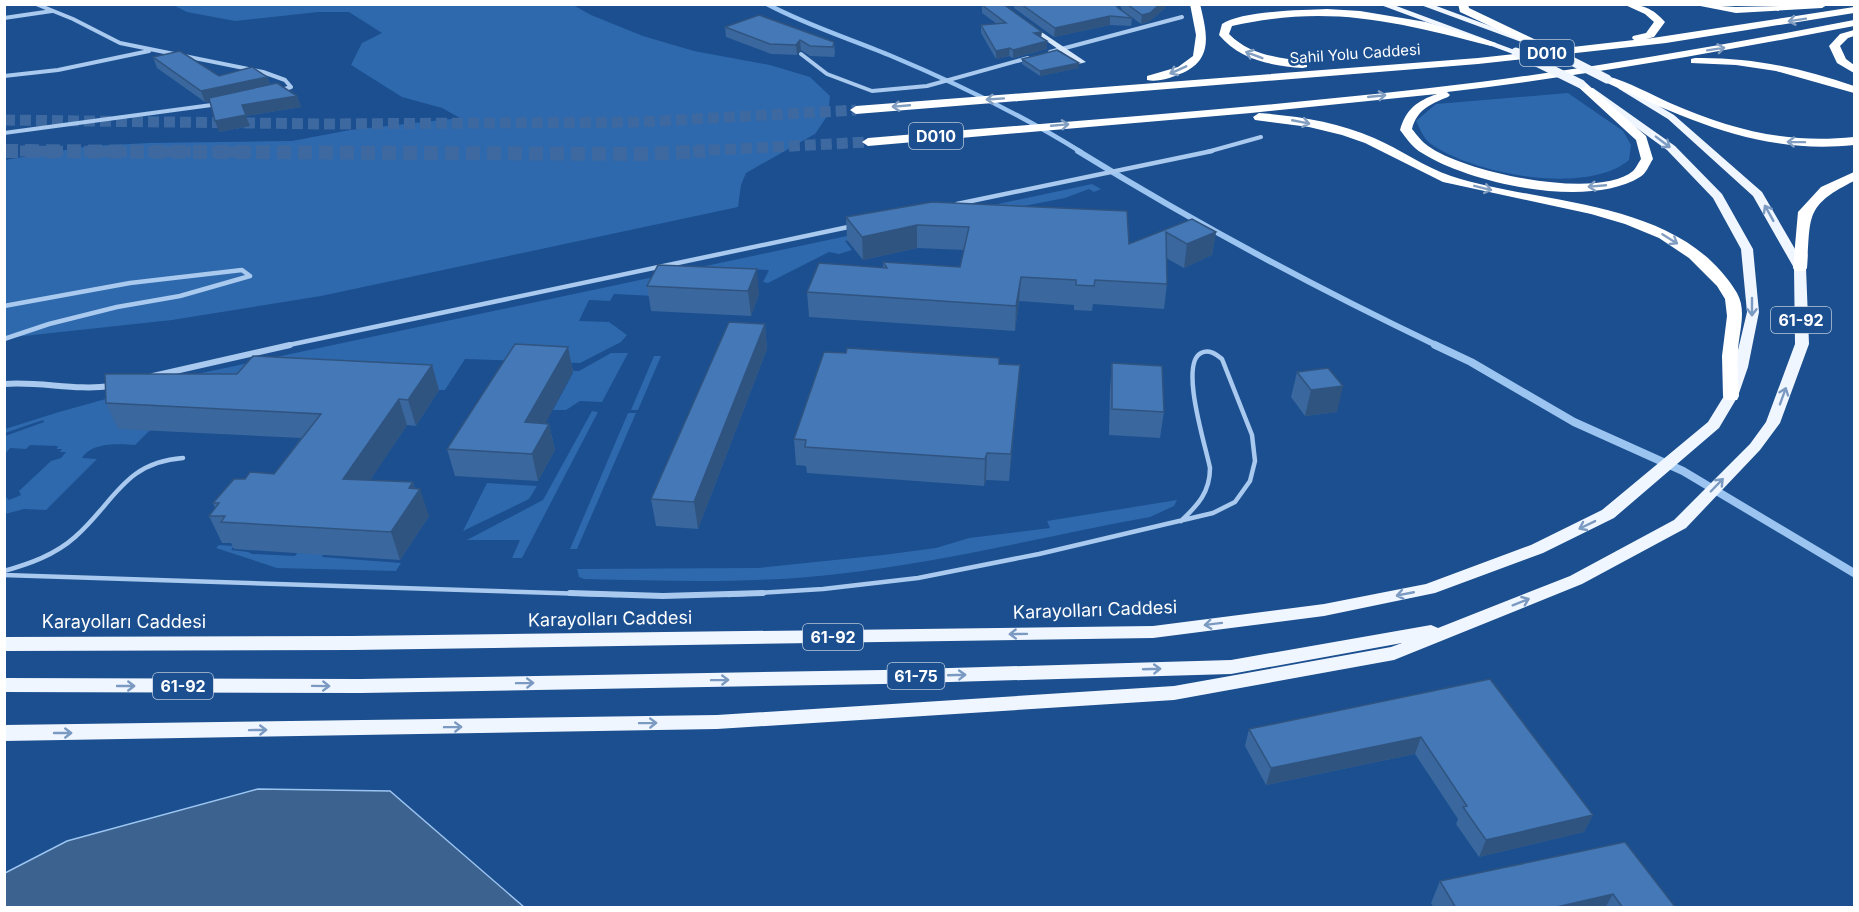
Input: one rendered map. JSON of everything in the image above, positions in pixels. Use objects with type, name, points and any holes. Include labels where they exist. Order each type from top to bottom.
[{"type":"highway","points":[[1043,95],[1165,76],[1195,62],[1202,51],[1202,42],[1195,4]]},
{"type":"highway","points":[[1463,4],[1464,10],[1550,50]]},
{"type":"highway","points":[[1602,47],[1650,35],[1658,26],[1660,22],[1657,17],[1628,4]]},
{"type":"highway","points":[[1695,4],[1736,10],[1824,4]]},
{"type":"highway","points":[[1478,61],[1373,62],[1312,66],[1281,64],[1251,55],[1233,45],[1224,35],[1227,24],[1245,16],[1303,6],[1333,5],[1371,9],[1414,18],[1491,43]]},
{"type":"highway","name":"Sahil Yolu Caddesi","points":[[856,110],[1478,61],[1689,36],[1854,10]]},
{"type":"highway","name":"D010","points":[[868,142],[1298,105],[1481,85],[1615,66],[1854,23]]},
{"type":"highway","points":[[1854,33],[1844,36],[1834,46],[1841,61],[1854,70]]},
{"type":"highway","points":[[1615,66],[1705,61],[1741,62],[1786,69],[1854,90]]},
{"type":"highway","points":[[1607,79],[1726,130],[1782,142],[1854,141]]},
{"type":"highway","points":[[1481,85],[1421,104],[1410,114],[1406,130],[1425,150],[1472,171],[1527,183],[1572,188],[1612,184],[1637,174],[1647,159],[1642,139],[1581,84]]},
{"type":"highway","points":[[1117,120],[1257,117],[1305,123],[1358,136],[1446,178],[1489,190],[1578,207],[1626,220],[1663,234],[1698,257],[1721,282],[1734,304],[1730,350],[1731,396]]},
{"type":"highway","points":[[1800,268],[1805,212],[1826,190],[1854,176]]},
{"type":"main road","name":"61-92","points":[[1382,4],[1491,43]]},
{"type":"main road","name":"61-92","points":[[4,733],[717,722],[1174,693],[1394,653],[1576,580],[1680,524],[1755,447],[1773,423],[1802,344],[1800,268],[1758,194],[1671,117],[1607,79],[1550,50],[1422,4]]},
{"type":"main road","name":"Karayolları Caddesi","points":[[4,644],[352,643],[1154,632],[1324,610],[1429,589],[1537,549],[1608,514],[1636,493],[1714,425],[1731,396],[1741,367],[1753,312],[1747,249],[1718,196],[1671,148],[1581,84],[1516,52],[1491,43]]},
{"type":"main road","name":"61-75","points":[[361,686],[871,678],[1231,667],[1467,624]]},
{"type":"main road","name":"61-92","points":[[4,685],[361,686]]},
{"type":"street","points":[[36,4],[120,43],[263,72],[285,81],[291,87],[273,92]]},
{"type":"street","points":[[4,18],[52,11]]},
{"type":"street","points":[[801,54],[827,74],[872,91],[927,86],[1182,17]]},
{"type":"street","points":[[1018,19],[1082,62]]},
{"type":"street","points":[[1130,21],[1139,27]]},
{"type":"street","points":[[4,76],[58,70],[152,51]]},
{"type":"street","points":[[4,133],[223,103]]},
{"type":"street","points":[[945,207],[1204,153],[1261,137]]},
{"type":"street","points":[[140,379],[331,336],[864,224]]},
{"type":"street","points":[[4,306],[130,283],[242,270],[250,276],[180,296],[94,312],[4,339]]},
{"type":"street","points":[[4,384],[22,381],[96,389],[118,384]]},
{"type":"lane","points":[[4,573],[663,596],[818,590],[917,578],[1006,562],[1181,521],[1213,513],[1235,502],[1250,481],[1256,461],[1252,435],[1222,359],[1216,353],[1205,351],[1195,354],[1191,360],[1192,380],[1211,464],[1210,481],[1202,501],[1181,521]]},
{"type":"lane","points":[[4,573],[45,556],[76,536],[113,494],[147,465],[167,457],[183,458]]},
{"type":"shaded area","points":[[173,5],[573,5],[591,15],[643,36],[694,51],[770,65],[810,77],[830,96],[828,115],[815,134],[746,173],[741,185],[738,207],[321,296],[172,320],[5,338],[5,160],[90,146],[292,141],[350,130],[460,118],[442,108],[402,97],[351,65],[362,43],[382,33],[349,12],[318,12],[235,21],[187,12]]},
{"type":"shaded area","points":[[1568,93],[1623,131],[1631,145],[1629,160],[1610,171],[1586,177],[1559,179],[1501,172],[1450,155],[1431,144],[1424,137],[1416,121],[1436,104]]},
{"type":"shaded area","points":[[1092,184],[1101,189],[1094,192],[1089,189],[1065,198],[845,241],[852,250],[839,254],[829,252],[768,283],[763,282],[769,270],[746,269],[739,281],[655,296],[614,294],[610,301],[589,300],[579,321],[609,322],[627,335],[621,342],[580,363],[465,359],[445,390],[264,382],[149,431],[135,445],[106,445],[92,449],[82,458],[97,459],[46,510],[24,509],[5,514],[5,496],[9,500],[21,495],[19,491],[51,461],[61,458],[66,452],[60,452],[62,449],[57,449],[58,446],[30,445],[26,449],[10,448],[5,454],[5,436],[44,422],[43,420],[5,433],[5,429],[59,412],[192,375]]},
{"type":"shaded area","points":[[611,353],[628,353],[602,402],[580,401],[566,410],[553,410],[573,373],[517,368],[579,371]]},
{"type":"shaded area","points":[[654,356],[661,356],[638,410],[631,410]]},
{"type":"shaded area","points":[[592,411],[598,412],[522,558],[512,558],[520,540],[467,540],[543,500]]},
{"type":"shaded area","points":[[628,413],[636,413],[577,549],[570,549]]},
{"type":"shaded area","points":[[487,483],[537,486],[529,499],[463,531]]},
{"type":"shaded area","points":[[1177,500],[1174,506],[1150,517],[956,556],[838,574],[743,581],[584,579],[579,577],[577,569],[758,568],[883,555],[936,548],[969,538],[1050,528],[1047,521]]},
{"type":"shaded area","points":[[219,545],[234,546],[231,550],[252,554],[295,556],[302,547],[327,548],[322,557],[401,563],[396,571],[277,568],[216,548]]},
{"type":"shaded area","points":[[258,789],[390,791],[524,907],[5,907],[5,873],[67,841]]},
{"type":"building","points":[[1003,4],[1042,32],[1034,33],[1047,41],[1013,50],[1010,48],[996,51],[981,25],[1006,23],[982,5]]},
{"type":"building","points":[[1021,4],[1115,4],[1132,18],[1110,16],[1055,28]]},
{"type":"building","points":[[1127,4],[1160,4],[1150,13],[1142,15]]},
{"type":"building","points":[[759,15],[834,42],[833,47],[810,46],[800,40],[796,45],[770,44],[725,27]]},
{"type":"building","points":[[1057,50],[1079,63],[1040,71],[1022,59]]},
{"type":"building","points":[[180,51],[219,76],[252,67],[267,77],[201,91],[153,57]]},
{"type":"building","points":[[277,83],[297,96],[242,105],[246,115],[215,121],[209,98]]},
{"type":"building","points":[[932,202],[1127,211],[1129,244],[1192,219],[1216,232],[1187,244],[1166,232],[1167,284],[1095,280],[1094,286],[1076,285],[1076,280],[1021,277],[1016,306],[807,292],[819,263],[887,268],[883,262],[960,267],[969,227],[917,225],[862,237],[846,217]]},
{"type":"building","points":[[658,265],[757,269],[748,291],[647,286]]},
{"type":"building","points":[[729,322],[765,324],[694,502],[651,499]]},
{"type":"building","points":[[515,344],[568,347],[525,422],[549,424],[532,454],[447,449]]},
{"type":"building","points":[[847,348],[999,358],[999,364],[1020,365],[1011,454],[987,453],[985,459],[805,447],[806,440],[794,439],[824,352],[846,353]]},
{"type":"building","points":[[253,356],[432,365],[408,400],[399,399],[343,479],[413,482],[409,488],[420,489],[391,532],[221,522],[225,516],[209,516],[219,503],[213,503],[234,479],[245,479],[250,472],[274,474],[321,414],[106,403],[105,374],[237,374]]},
{"type":"building","points":[[1112,363],[1162,366],[1164,412],[1112,409]]},
{"type":"building","points":[[1328,368],[1343,386],[1311,390],[1297,372]]},
{"type":"building","points":[[1490,679],[1593,815],[1486,840],[1463,807],[1467,806],[1421,737],[1271,768],[1249,729]]},
{"type":"building","points":[[1625,842],[1676,908],[1623,908],[1613,894],[1552,908],[1456,908],[1440,881]]},
{"type":"waterway","points":[[767,4],[963,88],[1035,125],[1081,152]]},
{"type":"waterway","points":[[1078,151],[1166,204],[1255,253],[1438,346]]},
{"type":"waterway","points":[[1435,345],[1471,362],[1574,422],[1683,471],[1854,573]]},
{"type":"tunnel","points":[[4,120],[329,124],[641,122],[856,110]]},
{"type":"tunnel","points":[[677,152],[868,142]]},
{"type":"tunnel","points":[[251,152],[4,151],[642,154],[705,151]]}]
